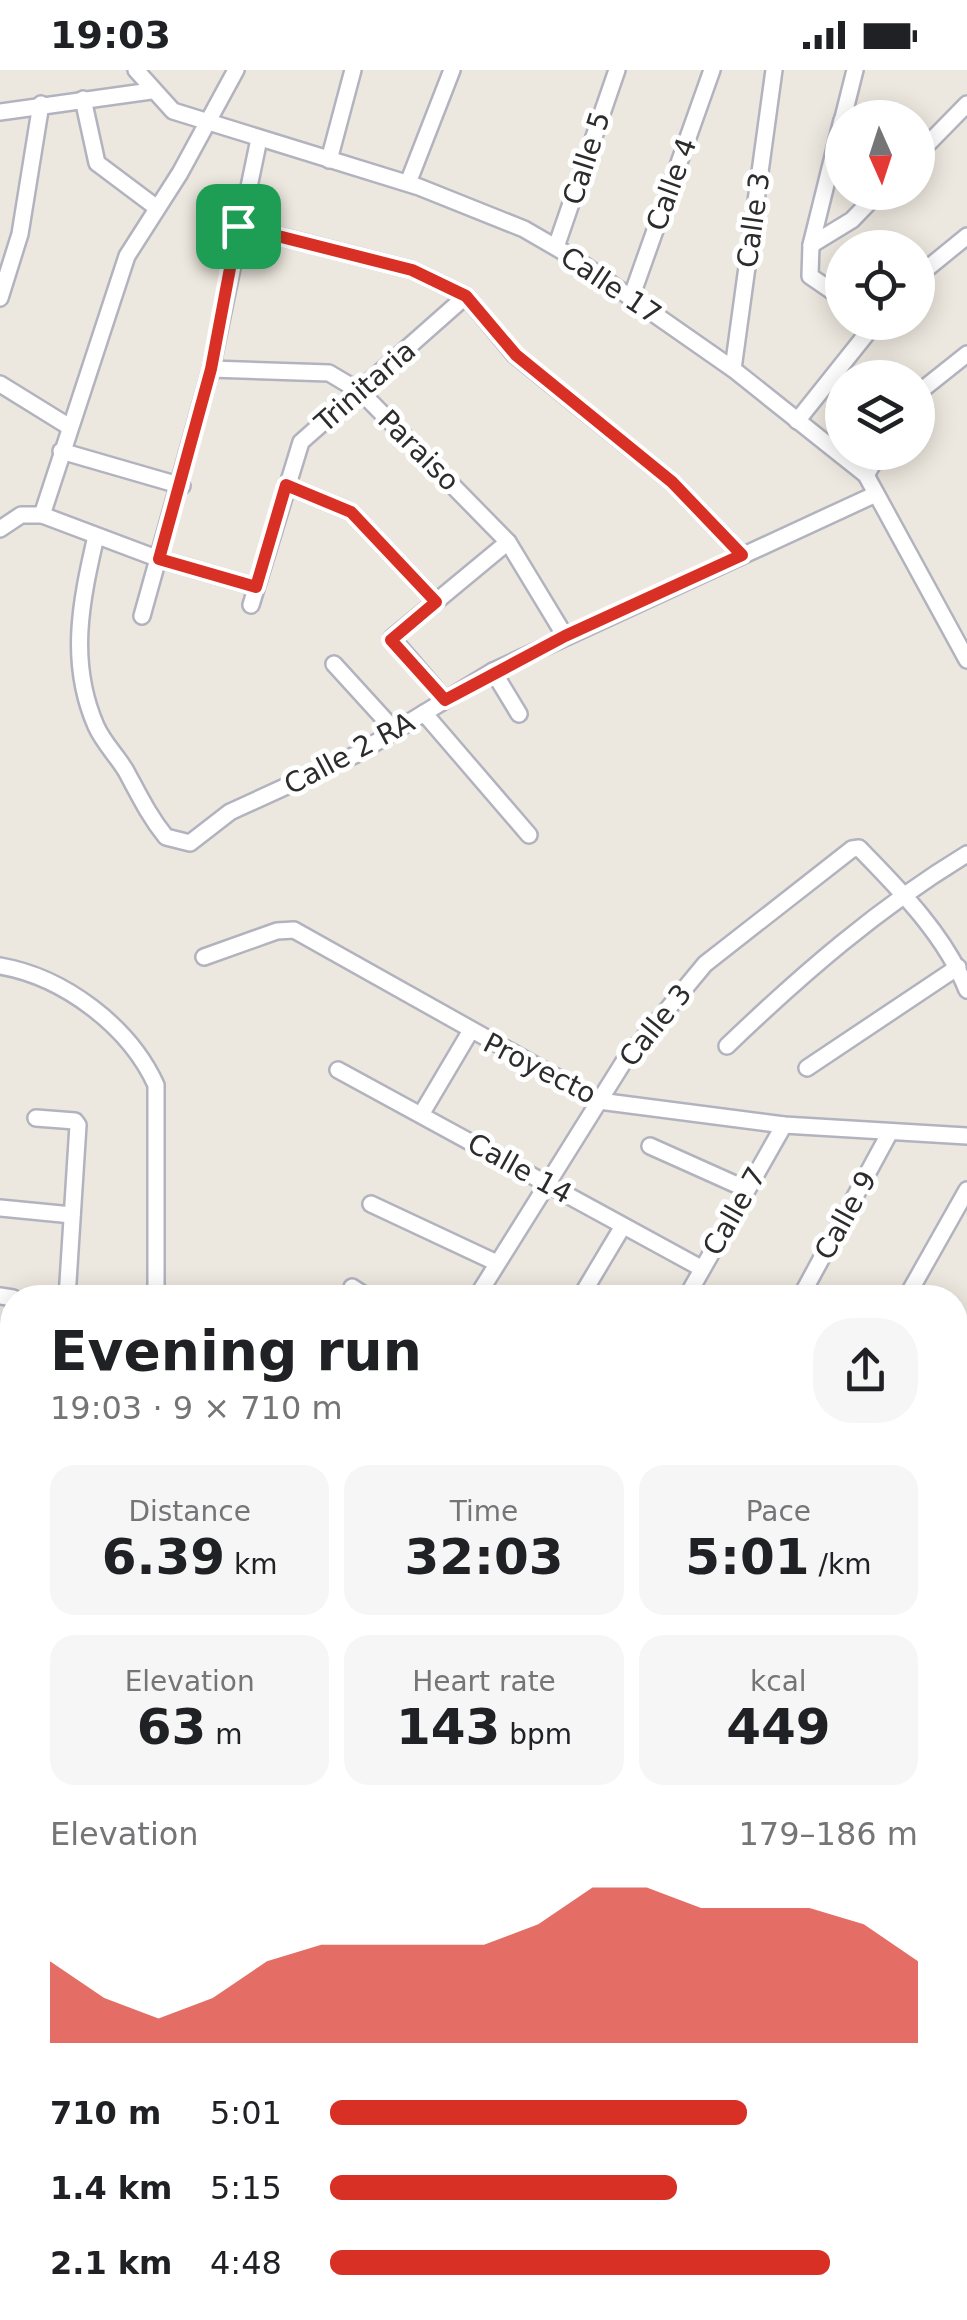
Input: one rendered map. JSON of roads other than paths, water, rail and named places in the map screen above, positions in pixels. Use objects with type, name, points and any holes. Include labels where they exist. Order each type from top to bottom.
[{"type":"street","name":"Calle 17","points":[[136,70],[174,112],[408,183],[524,229],[732,369],[866,475],[967,660]]},
{"type":"street","points":[[42,515],[68,426],[128,256],[236,70]]},
{"type":"street","points":[[329,160],[353,70]]},
{"type":"street","points":[[408,183],[452,70]]},
{"type":"street","name":"Calle 5","points":[[556,247],[618,70]]},
{"type":"street","name":"Calle 4","points":[[631,298],[712,70]]},
{"type":"street","name":"Calle 3","points":[[732,369],[774,70]]},
{"type":"street","points":[[848,100],[855,70]]},
{"type":"street","points":[[0,112],[151,91]]},
{"type":"street","points":[[83,99],[97,163],[158,208]]},
{"type":"street","points":[[0,298],[20,234],[41,104]]},
{"type":"street","points":[[935,137],[967,104]]},
{"type":"street","points":[[142,616],[182,486],[211,369],[259,139]]},
{"type":"street","points":[[825,187],[810,245],[810,276],[825,286]]},
{"type":"street","points":[[810,245],[862,210]]},
{"type":"street","points":[[238,226],[412,270],[466,296],[516,355],[672,482],[742,555]]},
{"type":"street","points":[[935,262],[967,236]]},
{"type":"street","name":"Trinitaria","points":[[250,605],[301,442],[466,296]]},
{"type":"street","points":[[797,420],[861,340]]},
{"type":"street","points":[[935,379],[967,354]]},
{"type":"street","name":"Paraiso","points":[[211,369],[330,372],[361,392],[508,542],[565,636]]},
{"type":"street","points":[[0,384],[68,426]]},
{"type":"street","points":[[61,452],[182,486]]},
{"type":"street","points":[[866,475],[869,470]]},
{"type":"street","points":[[286,485],[351,512],[436,602]]},
{"type":"street","name":"Calle 2 RA","points":[[96,536],[78,614],[84,694],[98,730],[166,837],[190,843],[204,836],[230,812],[396,732],[493,672],[876,494]]},
{"type":"street","points":[[0,529],[21,515],[42,515],[159,559],[256,587]]},
{"type":"street","points":[[445,700],[391,640],[508,542]]},
{"type":"street","points":[[334,664],[396,732]]},
{"type":"street","points":[[493,672],[518,714]]},
{"type":"street","points":[[424,714],[529,835]]},
{"type":"street","name":"Calle 3","points":[[484,1285],[623,1063],[704,964],[852,849],[859,848],[902,893]]},
{"type":"street","points":[[727,1046],[788,987],[902,893],[967,854]]},
{"type":"street","points":[[902,893],[958,967],[967,990]]},
{"type":"street","name":"Proyecto","points":[[204,957],[276,930],[294,930],[598,1101],[784,1124],[967,1136]]},
{"type":"street","points":[[0,966],[59,985],[122,1035],[147,1064],[156,1086],[156,1285]]},
{"type":"street","points":[[808,1068],[958,967]]},
{"type":"street","points":[[422,1113],[470,1032]]},
{"type":"street","name":"Calle 14","points":[[338,1070],[701,1268]]},
{"type":"street","points":[[36,1118],[77,1122],[68,1285]]},
{"type":"street","name":"Calle 7","points":[[692,1285],[784,1124]]},
{"type":"street","name":"Calle 9","points":[[807,1285],[890,1132]]},
{"type":"street","points":[[650,1146],[746,1189]]},
{"type":"street","points":[[914,1285],[965,1199]]},
{"type":"street","points":[[371,1204],[497,1263]]},
{"type":"street","points":[[0,1208],[72,1215]]},
{"type":"street","points":[[588,1285],[623,1226]]}]
